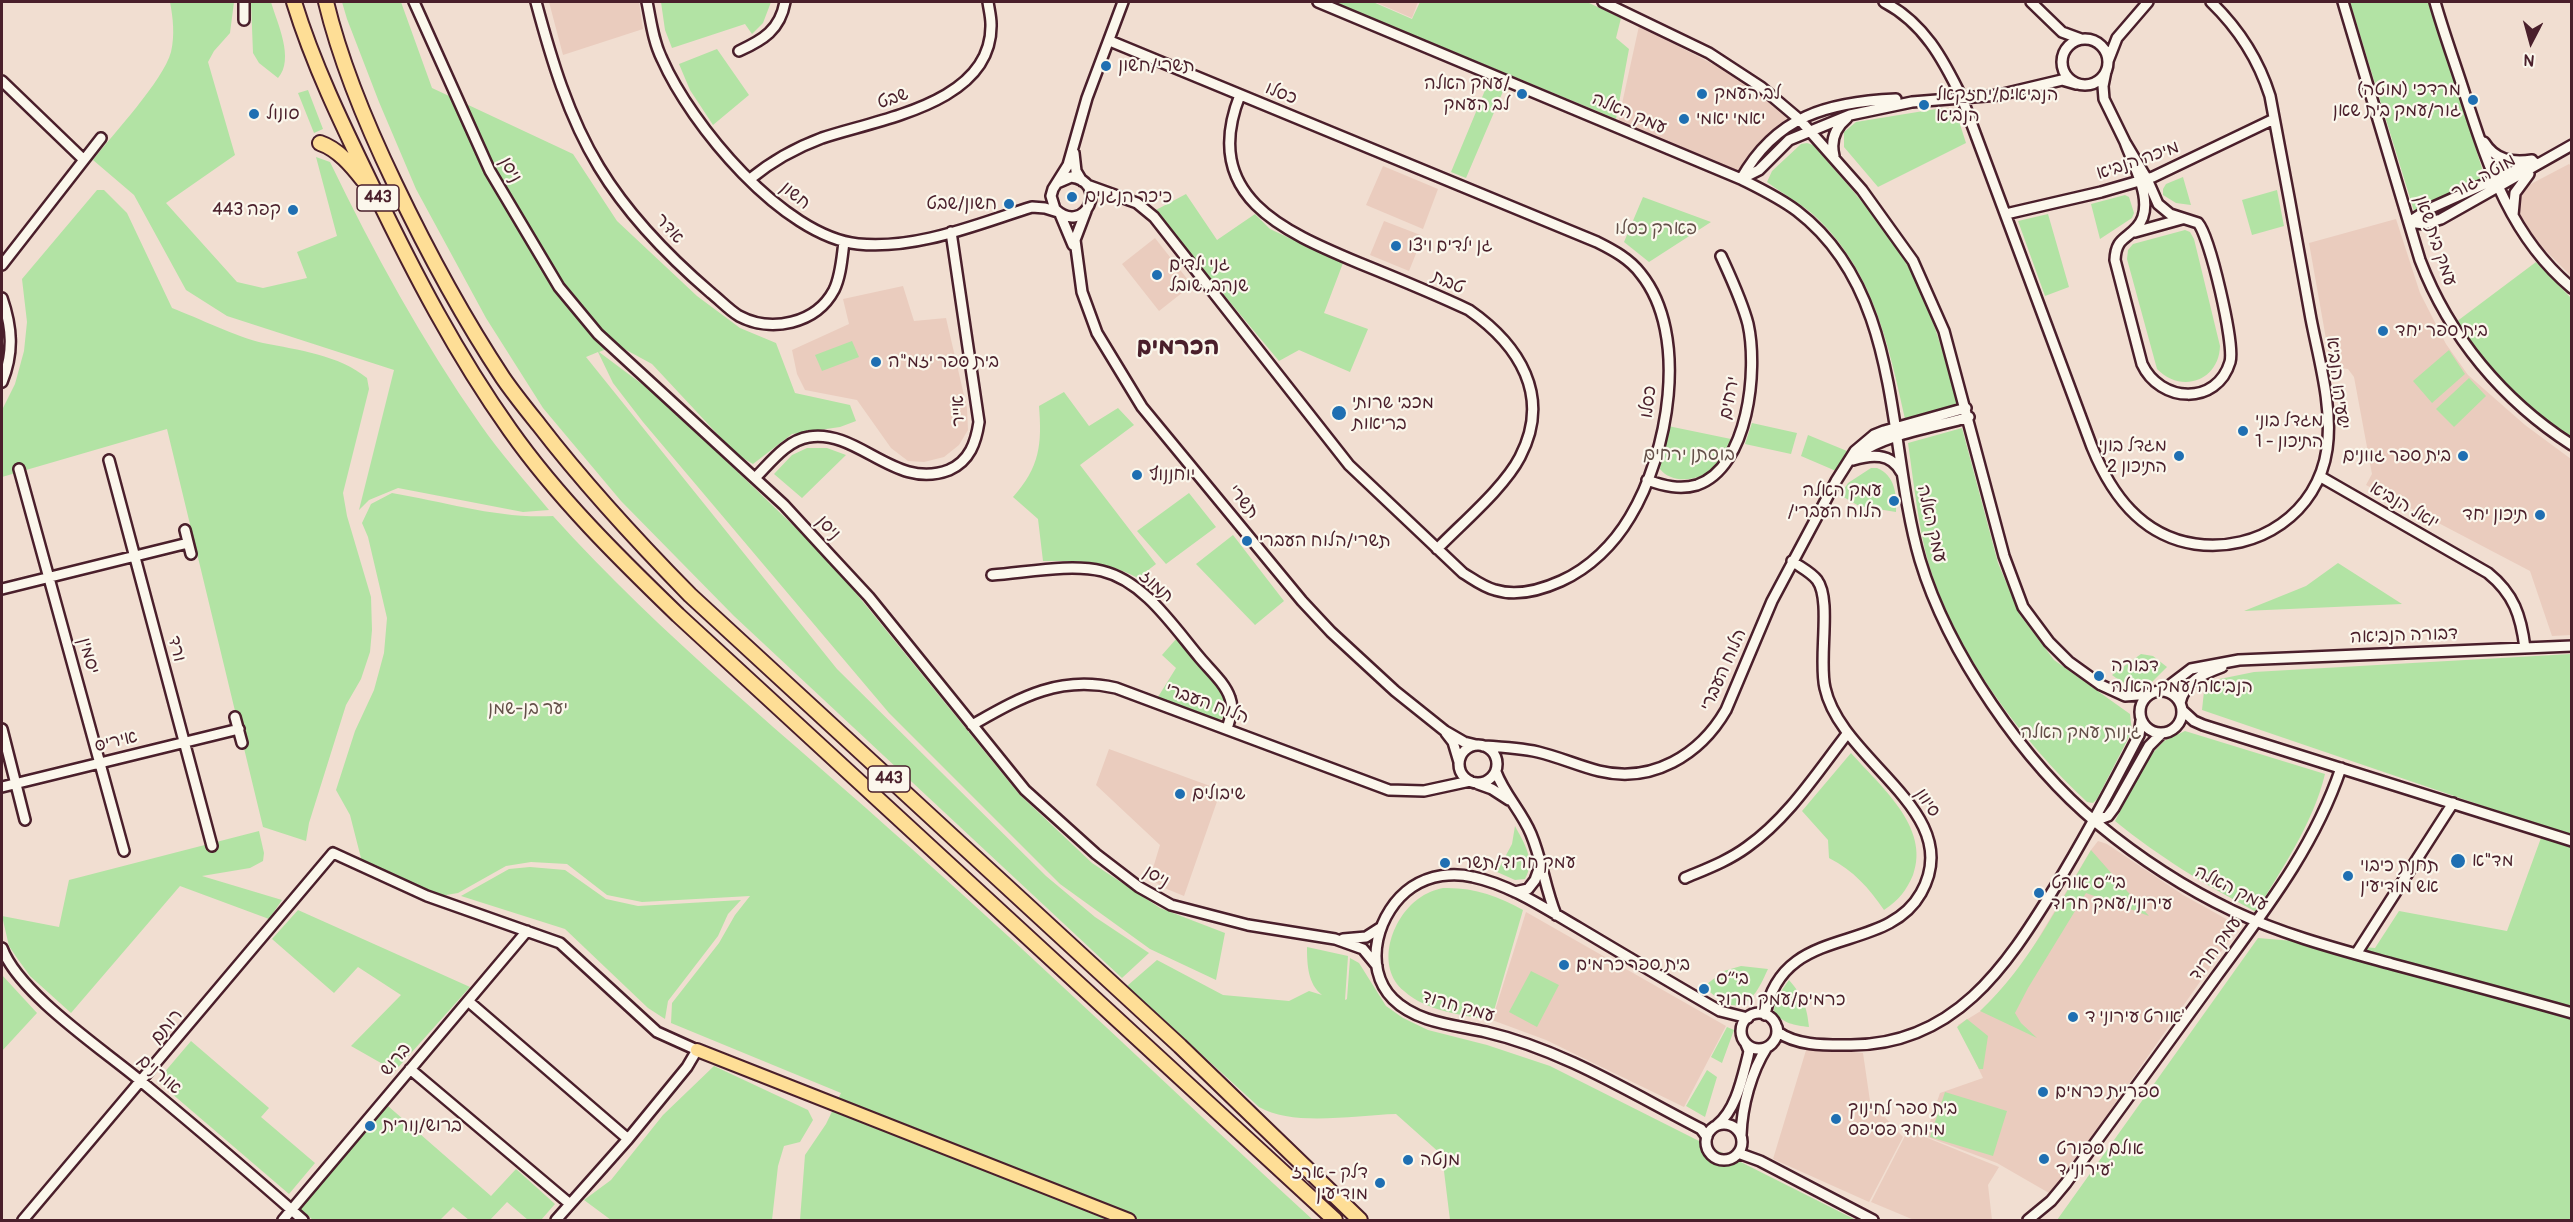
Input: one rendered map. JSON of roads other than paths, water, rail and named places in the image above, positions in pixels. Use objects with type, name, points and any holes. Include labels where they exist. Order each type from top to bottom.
[{"type":"highway","name":"443","points":[[294,2],[326,89],[380,204],[436,313],[479,386],[540,471],[613,551],[916,836],[1335,1221]]},
{"type":"highway","name":"443","points":[[326,2],[347,69],[377,146],[412,220],[451,293],[504,380],[582,480],[623,528],[690,595],[1180,1046],[1360,1221]]},
{"type":"highway","points":[[320,143],[327,145],[352,166],[380,204]]},
{"type":"main road","points":[[697,1050],[1129,1221]]},
{"type":"street","points":[[243,20],[244,2]]},
{"type":"street","name":"ניסן","points":[[414,2],[490,171],[559,286],[598,334],[784,505],[868,597],[1025,790],[1096,854],[1139,887],[1171,905],[1207,916],[1335,939],[1363,949],[1377,966]]},
{"type":"street","name":"אדר","points":[[536,2],[567,102],[585,143],[600,169],[655,239],[690,274],[737,315],[756,324],[774,326],[810,315],[824,305],[834,289],[844,242]]},
{"type":"street","name":"חשון","points":[[647,2],[659,53],[687,105],[702,127],[779,206],[804,225],[844,242],[884,245],[951,232],[1025,209],[1039,207],[1059,213]]},
{"type":"street","points":[[739,51],[762,41],[775,29],[784,2]]},
{"type":"street","name":"שבט","points":[[750,178],[771,162],[791,151],[821,138],[910,111],[939,99],[961,85],[980,64],[987,45],[991,26],[988,2]]},
{"type":"street","points":[[1124,2],[1087,98],[1065,174],[1056,185],[1052,203],[1059,213],[1073,217],[1106,198],[1126,199]]},
{"type":"street","name":"עמק האלה","points":[[1318,2],[1742,179],[1781,200],[1811,222],[1838,253],[1869,310],[1875,330],[1921,562],[1931,591],[1954,640],[2016,736],[2052,778],[2094,821],[2182,883],[2256,921],[2314,942],[2571,1013]]},
{"type":"street","points":[[1603,2],[1717,58],[1761,87],[1799,118],[1878,210],[1922,279],[1944,331],[1968,412],[2004,556],[2015,589],[2034,624],[2069,662],[2101,685],[2125,696],[2154,692],[2171,694],[2194,721],[2203,725],[2571,841]]},
{"type":"street","name":"ישעיהו הנביא","points":[[1884,2],[1919,26],[1942,58],[1962,98],[2102,472],[2122,504],[2154,530],[2185,543],[2224,545],[2266,534],[2284,523],[2306,501],[2321,477],[2328,447],[2326,404],[2274,119],[2263,73],[2237,29],[2211,2]]},
{"type":"street","points":[[2031,2],[2053,24],[2069,35],[2088,40],[2103,48],[2108,61]]},
{"type":"street","points":[[2143,180],[2145,210],[2140,224],[2118,245],[2115,260],[2147,376],[2164,390],[2185,395],[2196,394],[2221,379],[2230,362],[2231,345],[2205,236],[2198,223],[2164,210],[2143,180],[2103,94],[2112,46],[2148,2]]},
{"type":"street","name":"עמק בית שאן","points":[[2343,2],[2427,278],[2449,321],[2472,354],[2512,399],[2571,445]]},
{"type":"street","points":[[2436,3],[2496,185],[2514,220],[2548,266],[2571,288]]},
{"type":"street","points":[[2053,24],[2060,37],[2065,73],[2078,84],[2095,83],[2106,71]]},
{"type":"street","points":[[2030,88],[2053,75],[2074,42],[2106,40],[2123,31]]},
{"type":"street","name":"כסלו","points":[[1085,183],[1149,211],[1349,465],[1463,573],[1493,590],[1526,592],[1546,588],[1574,575],[1597,558],[1629,519],[1647,480],[1663,425],[1667,395],[1668,344],[1664,320],[1655,296],[1641,274],[1628,260],[1597,242],[1110,41]]},
{"type":"street","points":[[1742,179],[1759,170],[1788,140],[1850,115],[1894,104],[1962,98],[2030,88],[2062,80],[2088,88],[2107,104]]},
{"type":"street","points":[[2,81],[84,159]]},
{"type":"street","name":"טבת","points":[[1240,95],[1232,122],[1231,155],[1241,186],[1251,201],[1268,217],[1302,240],[1468,310],[1488,323],[1503,339],[1527,374],[1533,406],[1532,421],[1521,455],[1498,486],[1437,549]]},
{"type":"street","points":[[1742,179],[1761,150],[1799,118],[1813,112],[1853,103],[1906,99],[1946,100]]},
{"type":"street","points":[[1834,158],[1832,149],[1834,135],[1839,124],[1850,115]]},
{"type":"street","name":"מיכה הנביא","points":[[2006,214],[2143,180],[2185,164],[2274,119]]},
{"type":"street","points":[[2477,133],[2487,148],[2502,159],[2539,162]]},
{"type":"street","points":[[2,265],[100,138]]},
{"type":"street","name":"מוטה גור","points":[[2409,222],[2424,224],[2441,219],[2496,185],[2571,144]]},
{"type":"street","points":[[1074,146],[1074,164],[1091,199],[1088,208]]},
{"type":"street","points":[[2514,220],[2515,193],[2539,162]]},
{"type":"street","points":[[1056,185],[1071,177],[1085,183]]},
{"type":"street","name":"חשון","points":[[1025,209],[1043,200],[1056,185]]},
{"type":"street","name":"מוטה גור","points":[[2409,222],[2429,209],[2496,185]]},
{"type":"street","name":"תשרי","points":[[1075,253],[1078,228],[1088,208]]},
{"type":"street","name":"תשרי","points":[[1059,213],[1075,253],[1082,292],[1097,333],[1142,407],[1302,601],[1331,632],[1388,684],[1445,731],[1464,742],[1480,745]]},
{"type":"street","points":[[2126,235],[2179,219],[2187,219]]},
{"type":"street","name":"אייר","points":[[755,478],[782,451],[796,441],[808,437],[825,436],[843,442],[897,468],[917,474],[938,474],[963,461],[971,450],[979,422],[951,232]]},
{"type":"street","name":"ירחים","points":[[1647,480],[1675,488],[1700,484],[1712,476],[1725,461],[1743,425],[1751,387],[1751,347],[1748,325],[1739,296],[1721,256]]},
{"type":"street","points":[[2,298],[10,322],[11,339],[9,359],[2,382]]},
{"type":"street","name":"הלוח העברי","points":[[1480,745],[1523,749],[1615,774],[1650,772],[1687,755],[1717,725],[1726,710],[1772,601],[1792,561],[1843,469],[1864,443],[1874,435],[1895,427],[1968,412]]},
{"type":"street","name":"הלוח העברי","points":[[1843,469],[1851,460],[1871,446],[1968,412]]},
{"type":"street","points":[[1851,460],[1870,456],[1888,458],[1898,465],[1903,476]]},
{"type":"street","name":"ורד","points":[[109,460],[212,846]]},
{"type":"street","name":"יסמין","points":[[19,469],[124,851]]},
{"type":"street","name":"יואל הנביא","points":[[2321,477],[2488,573],[2499,582],[2508,591],[2518,610],[2525,648]]},
{"type":"street","points":[[185,530],[191,554]]},
{"type":"street","points":[[2,590],[188,543]]},
{"type":"street","name":"סיוון","points":[[1765,1014],[1769,995],[1778,981],[1806,953],[1887,924],[1902,916],[1913,905],[1928,877],[1930,843],[1918,813],[1847,734],[1830,705],[1822,672],[1824,603],[1822,590],[1808,572],[1792,561]]},
{"type":"street","name":"תמוז","points":[[992,575],[1091,570],[1116,576],[1131,585],[1156,606],[1225,687],[1232,707],[1227,729]]},
{"type":"street","name":"דבורה הנביאה","points":[[2154,692],[2166,688],[2191,669],[2239,660],[2571,646]]},
{"type":"street","name":"דבורה הנביאה","points":[[2181,707],[2183,692],[2194,680],[2203,674],[2239,660]]},
{"type":"street","name":"הלוח העברי","points":[[972,725],[1031,694],[1079,683],[1116,688],[1389,790],[1407,792],[1473,782]]},
{"type":"street","points":[[1777,1027],[1776,1039],[1767,1047],[1759,1060],[1744,1107],[1740,1135],[1741,1147],[1738,1153],[1727,1160],[1716,1158],[1707,1149],[1707,1137],[1725,1119],[1733,1104],[1748,1056],[1741,1033],[1743,1022],[1748,1018],[1759,1013],[1765,1014],[1774,1021],[1777,1027],[1778,1032],[1784,1037],[1798,1041],[1829,1045],[1876,1043],[1922,1030],[1961,1008],[1992,979],[2022,940],[2094,821],[2139,735],[2142,702],[2154,692]]},
{"type":"street","points":[[2094,821],[2108,816],[2114,808],[2149,746],[2161,734],[2174,729],[2179,724],[2181,707]]},
{"type":"street","points":[[235,717],[242,743]]},
{"type":"street","points":[[2141,721],[2149,730],[2161,734]]},
{"type":"street","points":[[2,729],[25,820]]},
{"type":"street","name":"איריס","points":[[2,787],[239,729]]},
{"type":"street","name":"תשרי","points":[[1445,731],[1452,742],[1459,765]]},
{"type":"street","points":[[1685,878],[1728,859],[1763,835],[1794,803],[1847,734]]},
{"type":"street","points":[[1433,789],[1445,783],[1459,765],[1465,750],[1480,745],[1494,753],[1496,769],[1530,830],[1548,895],[1556,915]]},
{"type":"street","points":[[1473,782],[1489,780],[1507,752],[1523,749]]},
{"type":"street","points":[[1459,765],[1473,782],[1492,789],[1513,803]]},
{"type":"street","name":"עמק חרוד","points":[[2028,1221],[2066,1183],[2256,921],[2312,838],[2327,808],[2341,768]]},
{"type":"street","points":[[2356,954],[2453,803]]},
{"type":"street","name":"רותם","points":[[23,1221],[333,853],[410,890],[527,931]]},
{"type":"street","points":[[1515,892],[1528,889],[1535,880],[1540,866]]},
{"type":"street","name":"עמק חרוד","points":[[1707,1137],[1701,1129],[1547,1051],[1419,1016],[1392,998],[1382,983],[1377,966],[1377,940],[1389,912],[1403,895],[1426,880],[1442,876],[1473,876],[1515,892],[1720,1011],[1748,1018]]},
{"type":"street","name":"ניסן","points":[[1335,939],[1366,937],[1382,927]]},
{"type":"street","points":[[527,931],[560,943],[657,1032],[697,1050],[687,1067],[628,1139],[556,1221]]},
{"type":"street","name":"ברוש","points":[[283,1221],[527,931]]},
{"type":"street","name":"אורנים","points":[[2,948],[10,964],[34,993],[142,1082],[303,1221]]},
{"type":"street","points":[[468,1001],[628,1139]]},
{"type":"street","points":[[1746,1044],[1757,1049],[1767,1047]]},
{"type":"street","points":[[410,1069],[570,1204]]},
{"type":"street","points":[[1716,1126],[1732,1126],[1740,1135]]},
{"type":"street","points":[[1738,1153],[1760,1161],[1873,1221]]},
{"type":"place","name":"תשרי/חשון","points":[[1106,66]]},
{"type":"place","name":"עמק האלה/ לב העמק","points":[[1522,94]]},
{"type":"place","name":"לב העמק","points":[[1702,94]]},
{"type":"place","name":"מרדכי (מוטה) גור/עמק בית שאן","points":[[2473,100]]},
{"type":"place","name":"הנביאים/יחזקאל הנביא","points":[[1924,105]]},
{"type":"place","name":"סונול","points":[[254,114]]},
{"type":"place","name":"יאמי יאמי","points":[[1684,119]]},
{"type":"place","name":"כיכר הנגנים","points":[[1072,197]]},
{"type":"place","name":"חשון/שבט","points":[[1009,204]]},
{"type":"place","name":"קפה 443","points":[[293,210]]},
{"type":"place","name":"גן ילדים ויצו","points":[[1396,246]]},
{"type":"place","name":"גני ילדים שנהב, שובל","points":[[1157,275]]},
{"type":"place","name":"בית ספר יחד","points":[[2383,331]]},
{"type":"place","name":"בית ספר יזמ\"ה","points":[[876,362]]},
{"type":"place","name":"מכבי שרותי בריאות","points":[[1339,413]]},
{"type":"place","name":"מגדל בוני התיכון - 1","points":[[2243,431]]},
{"type":"place","name":"מגדל בוני התיכון 2","points":[[2179,456]]},
{"type":"place","name":"בית ספר גוונים","points":[[2463,456]]},
{"type":"place","name":"יוחננוף","points":[[1137,475]]},
{"type":"place","name":"עמק האלה /הלוח העברי","points":[[1894,501]]},
{"type":"place","name":"תיכון יחד","points":[[2540,515]]},
{"type":"place","name":"תשרי/הלוח העברי","points":[[1247,541]]},
{"type":"place","name":"דבורה הנביאה/עמק האלה","points":[[2099,676]]},
{"type":"place","name":"שיבולים","points":[[1180,794]]},
{"type":"place","name":"מד\"א","points":[[2458,861]]},
{"type":"place","name":"עמק חרוד/תשרי","points":[[1445,863]]},
{"type":"place","name":"תחנת כיבוי אש מודיעין","points":[[2348,876]]},
{"type":"place","name":"בי״ס אורט עירוני/עמק חרוד","points":[[2039,893]]},
{"type":"place","name":"בית ספר כרמים","points":[[1564,965]]},
{"type":"place","name":"בי״ס כרמים/עמק חרוד","points":[[1704,989]]},
{"type":"place","name":"אורט עירוני ד'","points":[[2073,1017]]},
{"type":"place","name":"ספריית כרמים","points":[[2043,1092]]},
{"type":"place","name":"בית ספר לחינוך מיוחד פסיפס","points":[[1836,1119]]},
{"type":"place","name":"ברוש/נורית","points":[[370,1126]]},
{"type":"place","name":"אולם ספורט עירוני ד'","points":[[2044,1159]]},
{"type":"place","name":"מנטה","points":[[1408,1160]]},
{"type":"place","name":"דלק - ארז מודיעין","points":[[1380,1183]]},
{"type":"district","name":"הכרמים","points":[[1178,348]]},
{"type":"park label","name":"פארק כסלו","points":[[1656,229]]},
{"type":"park label","name":"בוסתן ירחים","points":[[1689,455]]},
{"type":"park label","name":"יער בן-שמן","points":[[528,709]]},
{"type":"park label","name":"גינות עמק האלה","points":[[2081,733]]}]
